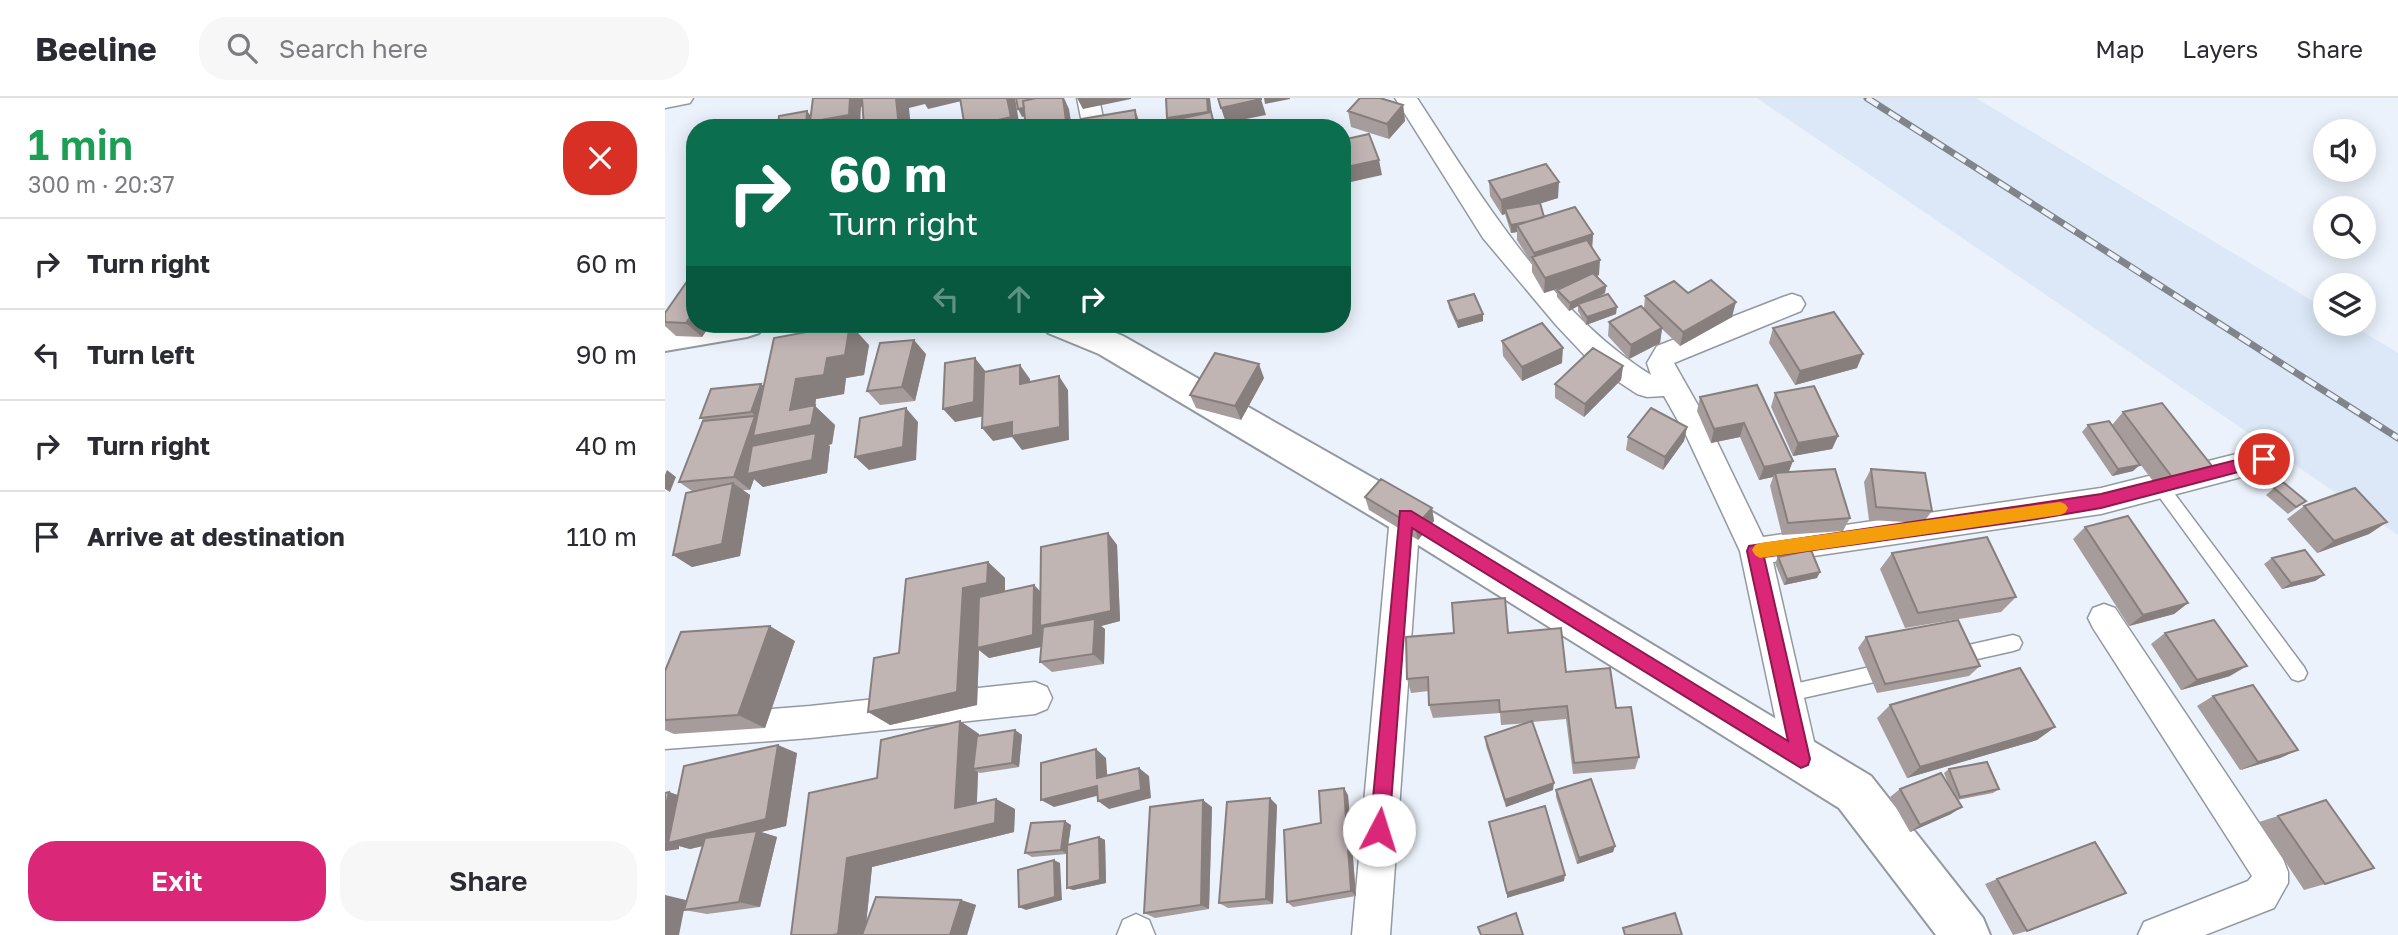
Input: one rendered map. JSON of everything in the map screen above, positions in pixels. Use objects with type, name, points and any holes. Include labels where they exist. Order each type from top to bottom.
[{"type":"street","points":[[665,101],[682,98]]},
{"type":"street","points":[[1088,98],[1092,119]]},
{"type":"street","points":[[1406,98],[1492,232],[1565,318],[1598,353],[1623,371],[1647,386],[1670,385]]},
{"type":"street","points":[[1793,304],[1666,353],[1660,363],[1698,432],[1755,551],[1801,759]]},
{"type":"street","points":[[665,338],[694,333]]},
{"type":"street","points":[[1082,333],[1111,345],[1405,516],[1855,792],[1966,935]]},
{"type":"street","points":[[1755,551],[2030,514],[2101,501],[2264,459]]},
{"type":"street","points":[[1371,935],[1405,516]]},
{"type":"street","points":[[2104,618],[2270,872],[2270,883],[2260,895],[2158,935]]},
{"type":"street","points":[[665,733],[810,722],[1035,698]]},
{"type":"lane","points":[[2160,486],[2298,673]]},
{"type":"lane","points":[[1933,661],[2013,643]]},
{"type":"lane","points":[[1785,694],[1906,667]]},
{"type":"shaded area","points":[[1757,98],[1976,98],[2313,301],[2313,336],[2370,336],[2398,353],[2398,535]]},
{"type":"building","points":[[813,98],[850,98],[849,115],[810,119]]},
{"type":"building","points":[[862,98],[896,98],[898,119],[863,119]]},
{"type":"building","points":[[960,98],[1007,98],[1011,117],[964,119]]},
{"type":"building","points":[[1016,98],[1032,99],[1023,101],[1024,108],[1018,109]]},
{"type":"building","points":[[1063,98],[1066,119],[1025,119],[1023,101]]},
{"type":"building","points":[[1166,98],[1207,98],[1208,112],[1167,118]]},
{"type":"building","points":[[1218,98],[1261,98],[1261,99],[1221,108]]},
{"type":"building","points":[[1360,98],[1380,98],[1403,105],[1387,124],[1348,111]]},
{"type":"building","points":[[1135,110],[1136,119],[1081,119]]},
{"type":"building","points":[[807,111],[807,119],[779,119],[779,116]]},
{"type":"building","points":[[1211,112],[1213,119],[1178,119]]},
{"type":"building","points":[[1369,134],[1379,160],[1351,166],[1351,138]]},
{"type":"building","points":[[1546,164],[1559,182],[1501,200],[1489,181]]},
{"type":"building","points":[[1540,203],[1544,217],[1511,225],[1505,209]]},
{"type":"building","points":[[1575,207],[1593,234],[1534,253],[1517,225]]},
{"type":"building","points":[[1587,240],[1600,260],[1545,278],[1532,257]]},
{"type":"building","points":[[1593,273],[1606,286],[1570,303],[1557,290]]},
{"type":"building","points":[[1711,280],[1736,302],[1683,332],[1645,296],[1674,281],[1688,293]]},
{"type":"building","points":[[686,283],[686,323],[665,322],[665,313]]},
{"type":"building","points":[[1474,294],[1483,314],[1457,321],[1448,301]]},
{"type":"building","points":[[1608,294],[1617,307],[1587,317],[1578,304]]},
{"type":"building","points":[[1641,306],[1662,328],[1631,345],[1609,322]]},
{"type":"building","points":[[1834,312],[1863,354],[1800,371],[1773,328]]},
{"type":"building","points":[[1542,323],[1563,348],[1522,367],[1502,341]]},
{"type":"building","points":[[801,333],[849,333],[845,355],[827,358],[824,375],[796,379],[790,410],[815,405],[811,425],[753,436],[774,338]]},
{"type":"building","points":[[914,340],[902,387],[867,391],[880,343]]},
{"type":"building","points":[[1593,348],[1623,366],[1585,404],[1555,384]]},
{"type":"building","points":[[1215,353],[1259,364],[1235,406],[1190,395]]},
{"type":"building","points":[[975,358],[974,402],[943,409],[945,363]]},
{"type":"building","points":[[1020,365],[1020,384],[1059,376],[1060,427],[1012,436],[1012,422],[982,428],[984,372]]},
{"type":"building","points":[[761,384],[751,412],[700,418],[711,389]]},
{"type":"building","points":[[1757,385],[1793,461],[1764,467],[1744,423],[1714,429],[1700,397]]},
{"type":"building","points":[[1814,386],[1838,436],[1798,443],[1775,393]]},
{"type":"building","points":[[2162,403],[2212,466],[2172,477],[2123,412]]},
{"type":"building","points":[[906,408],[903,447],[855,457],[860,418]]},
{"type":"building","points":[[1651,408],[1687,427],[1665,457],[1628,437]]},
{"type":"building","points":[[755,416],[734,477],[679,482],[703,421]]},
{"type":"building","points":[[2109,421],[2140,465],[2118,469],[2088,425]]},
{"type":"building","points":[[816,433],[812,460],[747,474],[752,446]]},
{"type":"building","points":[[1835,469],[1850,518],[1788,523],[1775,473]]},
{"type":"building","points":[[1871,469],[1925,473],[1932,511],[1876,507]]},
{"type":"building","points":[[1381,479],[1432,508],[1415,527],[1365,497]]},
{"type":"building","points":[[2283,482],[2306,501],[2296,507],[2274,488]]},
{"type":"building","points":[[733,483],[722,544],[673,555],[686,493]]},
{"type":"building","points":[[2355,488],[2387,522],[2334,541],[2304,506]]},
{"type":"building","points":[[2128,516],[2188,603],[2143,615],[2085,527]]},
{"type":"building","points":[[1108,533],[1111,611],[1040,626],[1041,547]]},
{"type":"building","points":[[1987,537],[2016,597],[1918,613],[1892,553]]},
{"type":"building","points":[[1811,550],[1820,572],[1787,579],[1778,557]]},
{"type":"building","points":[[2305,550],[2324,575],[2291,583],[2272,558]]},
{"type":"building","points":[[988,562],[987,583],[963,588],[957,692],[868,712],[874,658],[899,653],[906,579]]},
{"type":"building","points":[[1034,585],[1033,635],[977,648],[979,597]]},
{"type":"building","points":[[1505,598],[1508,633],[1561,628],[1566,672],[1610,668],[1616,708],[1631,707],[1639,757],[1574,763],[1567,706],[1500,712],[1499,700],[1429,705],[1428,677],[1407,679],[1406,637],[1454,633],[1452,603]]},
{"type":"building","points":[[1095,619],[1093,654],[1040,662],[1043,627]]},
{"type":"building","points":[[1958,620],[1980,666],[1885,684],[1866,637]]},
{"type":"building","points":[[2214,620],[2247,666],[2197,680],[2165,633]]},
{"type":"building","points":[[770,626],[738,715],[665,720],[665,671],[681,632]]},
{"type":"building","points":[[2020,668],[2055,727],[1920,767],[1890,705]]},
{"type":"building","points":[[2253,685],[2298,750],[2258,762],[2213,696]]},
{"type":"building","points":[[960,721],[955,808],[996,799],[995,823],[847,858],[838,934],[791,935],[809,793],[877,778],[881,740]]},
{"type":"building","points":[[1532,721],[1554,783],[1505,800],[1485,737]]},
{"type":"building","points":[[1015,730],[1012,763],[973,769],[977,736]]},
{"type":"building","points":[[778,745],[766,819],[668,843],[684,766]]},
{"type":"building","points":[[1096,749],[1097,778],[1139,768],[1141,790],[1098,801],[1097,786],[1041,800],[1041,763]]},
{"type":"building","points":[[1987,762],[1999,789],[1960,797],[1949,769]]},
{"type":"building","points":[[1941,773],[1962,807],[1920,825],[1900,789]]},
{"type":"building","points":[[1591,779],[1615,846],[1579,858],[1556,790]]},
{"type":"building","points":[[1344,788],[1351,891],[1287,902],[1284,830],[1321,823],[1319,791]]},
{"type":"building","points":[[669,792],[665,809],[665,793]]},
{"type":"building","points":[[1270,798],[1266,899],[1219,903],[1227,802]]},
{"type":"building","points":[[1203,800],[1201,905],[1144,913],[1150,807]]},
{"type":"building","points":[[2326,800],[2374,868],[2325,884],[2278,816]]},
{"type":"building","points":[[1545,806],[1565,875],[1507,893],[1489,822]]},
{"type":"building","points":[[1065,821],[1061,850],[1025,853],[1031,823]]},
{"type":"building","points":[[757,831],[739,902],[684,910],[705,838]]},
{"type":"building","points":[[1099,837],[1100,880],[1067,888],[1067,845]]},
{"type":"building","points":[[2095,842],[2126,893],[2027,931],[1997,879]]},
{"type":"building","points":[[1054,860],[1055,897],[1019,907],[1018,870]]},
{"type":"building","points":[[876,897],[961,900],[950,935],[862,935]]},
{"type":"building","points":[[1516,913],[1523,935],[1481,935],[1478,927]]},
{"type":"building","points":[[1675,913],[1682,935],[1625,935],[1623,928]]},
{"type":"railway","points":[[1867,98],[2398,438]]},
{"type":"slow traffic","points":[[1760,550],[2060,508]]},
{"type":"route","points":[[1379,830],[1405,516],[1801,759],[1755,551],[2030,514],[2101,501],[2264,459]]}]
